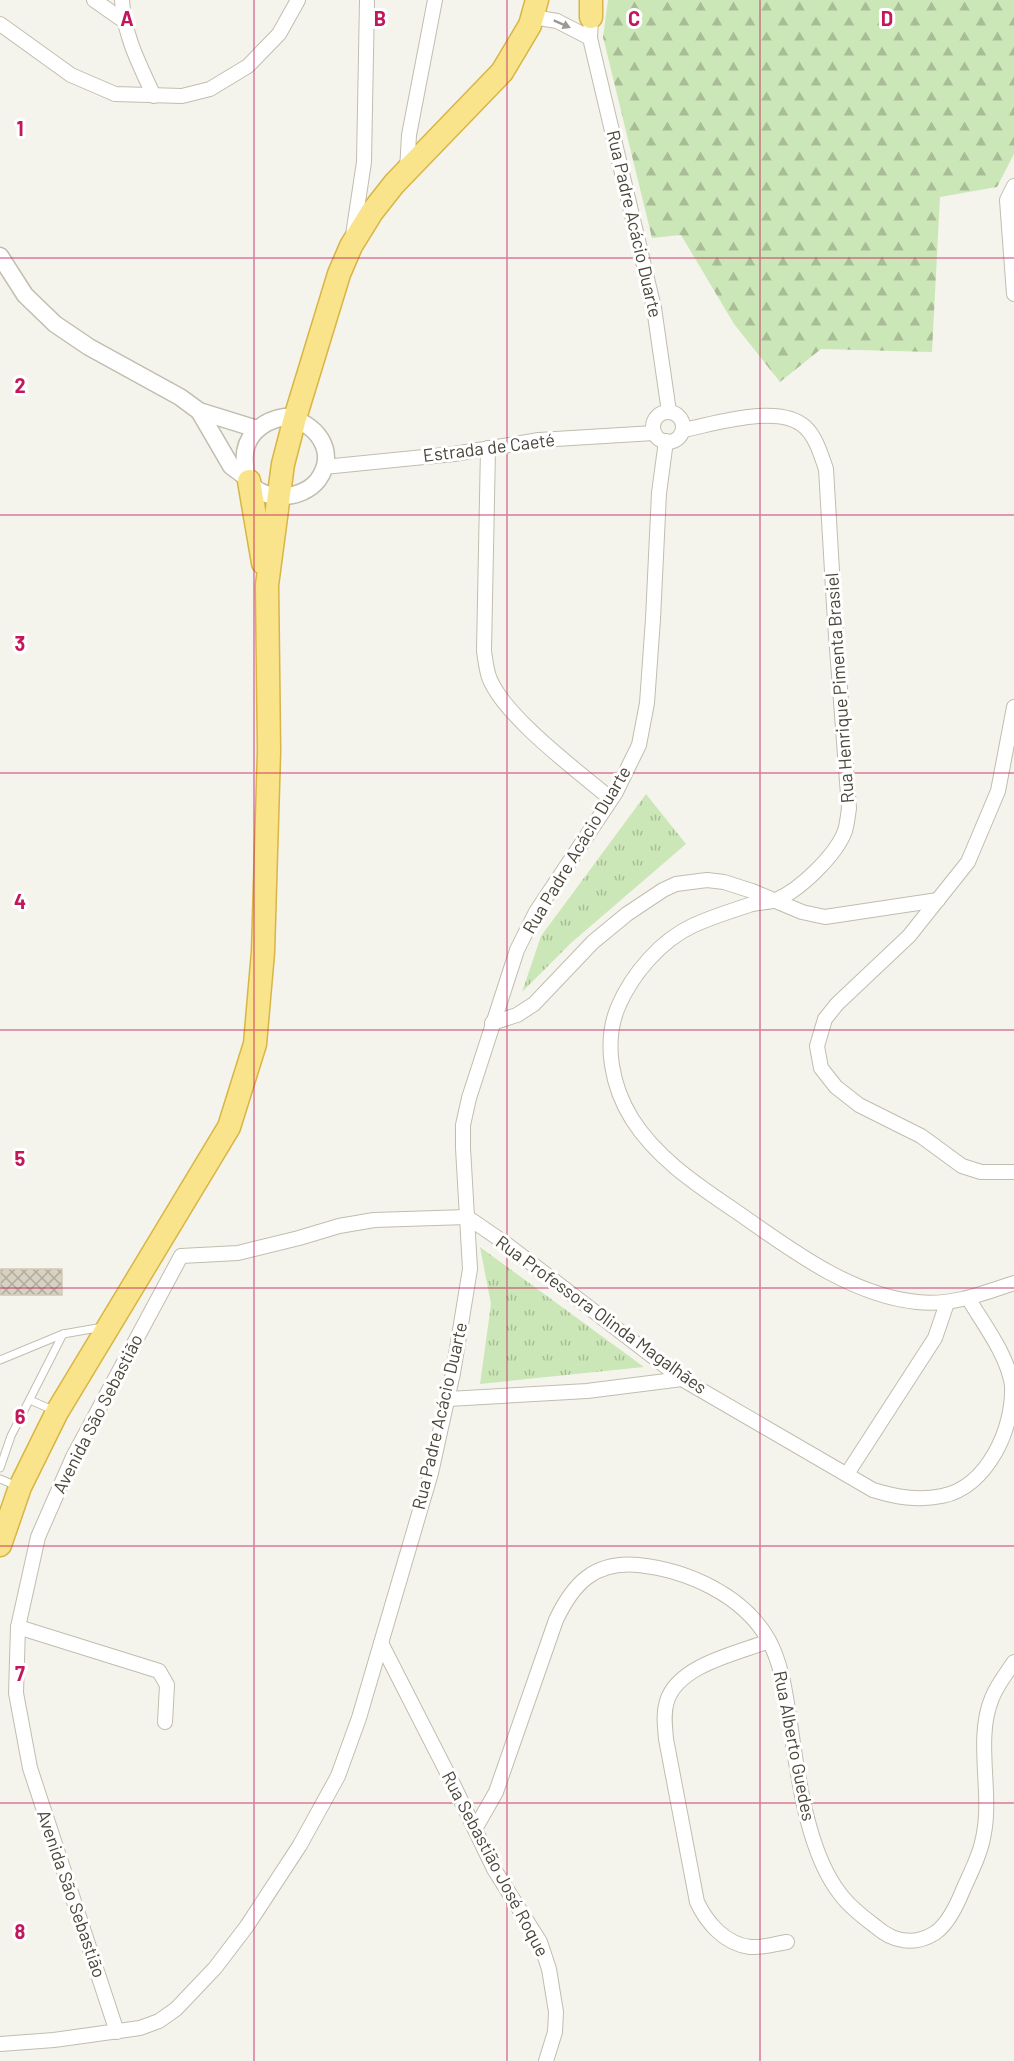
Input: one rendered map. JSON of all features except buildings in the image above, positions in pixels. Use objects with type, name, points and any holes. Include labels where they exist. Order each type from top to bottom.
[{"type":"highway","points":[[0,1545],[10,1483],[57,1412],[229,1127],[255,1044],[263,952],[269,751],[267,585],[278,496],[295,418],[336,285],[351,246],[372,213],[394,184],[502,72],[530,25],[536,7]]},
{"type":"highway","points":[[248,479],[267,585]]},
{"type":"street","points":[[94,0],[123,21]]},
{"type":"street","points":[[122,0],[123,21],[132,50],[154,96]]},
{"type":"street","points":[[0,24],[71,75],[115,94],[182,96],[210,88],[248,66],[279,33],[298,0]]},
{"type":"street","points":[[351,246],[364,162],[367,0]]},
{"type":"street","points":[[407,170],[409,135],[435,0]]},
{"type":"street","name":"Rua Padre Acácio Duarte","points":[[536,7],[557,21],[588,14],[654,308],[669,412]]},
{"type":"street","points":[[1014,186],[1007,200],[1014,294]]},
{"type":"street","points":[[0,256],[25,296],[55,324],[111,360],[180,397],[200,411],[257,429]]},
{"type":"street","points":[[200,411],[231,466],[257,489],[278,496],[290,497],[302,494],[319,478],[324,467],[324,449],[317,433],[311,426],[295,418],[274,419],[257,429],[250,438],[244,459],[248,479]]},
{"type":"street","points":[[669,412],[681,417],[683,430],[675,440],[666,441],[657,437],[653,428],[659,414],[669,412]]},
{"type":"street","name":"Rua Henrique Pimenta Brasiel","points":[[683,430],[763,415],[792,419],[806,428],[819,452],[826,469],[849,808],[845,830],[838,843],[803,884],[775,901],[753,904],[692,926],[657,951],[640,970],[618,1007],[614,1022],[610,1059],[620,1093],[636,1125],[673,1165],[789,1248],[827,1271],[865,1288],[916,1302],[947,1303],[1014,1284]]},
{"type":"street","name":"Estrada de Caeté","points":[[324,467],[442,455],[540,440],[654,433]]},
{"type":"street","name":"Rua Padre Acácio Duarte","points":[[0,2044],[54,2040],[140,2028],[159,2021],[176,2009],[214,1968],[247,1926],[319,1814],[338,1776],[359,1718],[431,1473],[448,1399],[470,1269],[463,1125],[469,1098],[517,950],[536,912],[611,799],[639,745],[647,703],[659,493],[666,441]]},
{"type":"street","points":[[488,448],[484,651],[488,675],[502,698],[531,731],[611,799]]},
{"type":"street","points":[[1014,706],[998,791],[968,862],[909,936],[851,989],[825,1019],[817,1046],[821,1068],[836,1088],[859,1105],[921,1136],[962,1166],[981,1172],[1014,1172]]},
{"type":"street","points":[[492,1023],[517,1016],[534,1004],[593,942],[627,914],[670,887],[690,880],[724,882],[802,912],[825,917],[938,900]]},
{"type":"street","points":[[158,1247],[181,1256],[238,1253],[339,1226],[374,1220],[467,1217]]},
{"type":"street","name":"Rua Professora Olinda Magalhães","points":[[467,1217],[682,1379],[873,1490],[891,1496],[912,1498],[944,1496],[963,1487],[977,1478],[999,1450],[1012,1421],[1012,1385],[1007,1368],[968,1298]]},
{"type":"street","name":"Avenida São Sebastião","points":[[117,2032],[30,1767],[16,1693],[18,1627],[38,1537],[73,1457],[181,1256]]},
{"type":"street","points":[[847,1474],[935,1338],[947,1303]]},
{"type":"street","points":[[448,1399],[587,1391],[682,1379]]},
{"type":"street","name":"Rua Alberto Guedes","points":[[475,1829],[496,1792],[556,1620],[566,1598],[588,1575],[606,1568],[628,1564],[648,1566],[695,1580],[717,1591],[739,1606],[760,1626],[770,1641],[783,1684],[803,1798],[821,1861],[840,1894],[880,1931],[898,1941],[915,1941],[937,1931],[946,1921],[958,1902],[978,1856],[984,1833],[986,1806],[987,1713],[1002,1678],[1014,1662]]},
{"type":"street","points":[[18,1627],[159,1671],[167,1685],[165,1722]]},
{"type":"street","points":[[770,1641],[685,1675],[667,1700],[664,1716],[666,1739],[697,1902],[704,1917],[716,1931],[747,1947],[788,1942]]},
{"type":"street","name":"Rua Sebastião José Roque","points":[[381,1643],[494,1869],[540,1942],[549,1969],[556,2012],[555,2032],[546,2061]]},
{"type":"lane","points":[[0,1360],[63,1334],[108,1326]]},
{"type":"lane","points":[[0,1468],[11,1436],[63,1334]]},
{"type":"lane","points":[[30,1400],[57,1412]]},
{"type":"green space","points":[[608,0],[1014,0],[1014,154],[997,187],[940,197],[932,352],[821,349],[780,382],[734,324],[681,235],[652,238],[603,37]]},
{"type":"green space","points":[[646,794],[686,844],[571,943],[522,992],[541,936]]},
{"type":"green space","points":[[480,1247],[644,1367],[480,1384],[491,1304]]}]
